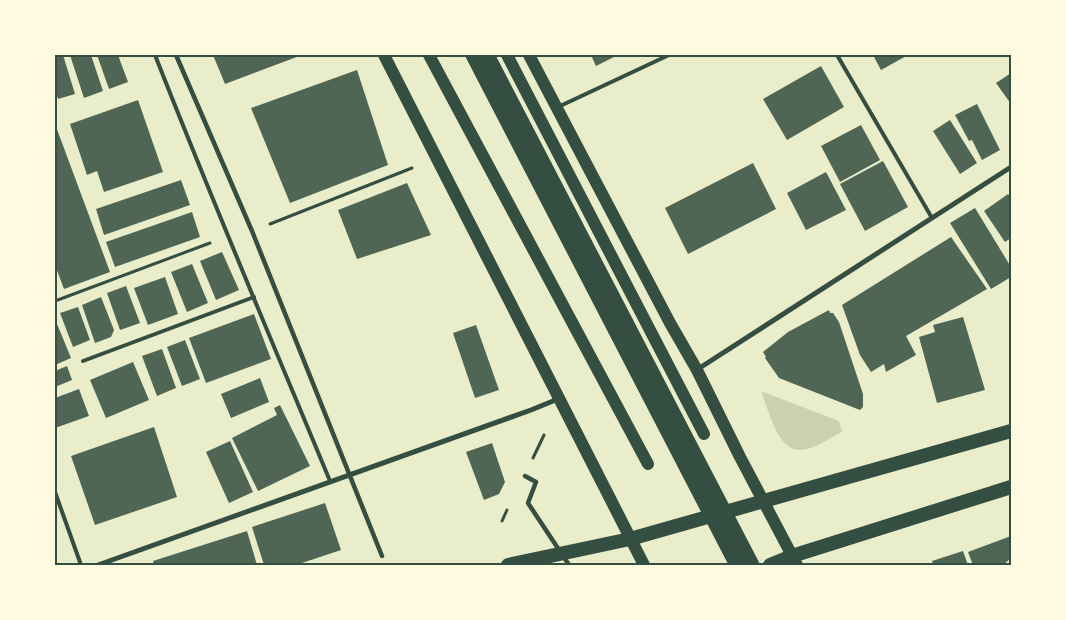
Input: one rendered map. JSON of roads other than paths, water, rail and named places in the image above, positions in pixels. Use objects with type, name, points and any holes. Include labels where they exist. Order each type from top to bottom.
[{"type":"highway","points":[[473,55],[737,565]]},
{"type":"highway","points":[[487,55],[752,565]]},
{"type":"highway","points":[[508,565],[630,539],[1011,431]]},
{"type":"highway","points":[[770,565],[795,560],[1011,487]]},
{"type":"main road","points":[[384,55],[644,565]]},
{"type":"main road","points":[[429,55],[648,464]]},
{"type":"main road","points":[[507,55],[704,434]]},
{"type":"main road","points":[[530,55],[697,370],[795,560]]},
{"type":"street","points":[[176,55],[252,231],[382,556]]},
{"type":"street","points":[[697,370],[1011,168]]},
{"type":"street","points":[[98,565],[531,410],[558,398]]},
{"type":"street","points":[[525,476],[536,482],[528,503],[569,565]]},
{"type":"lane","points":[[155,55],[224,228],[330,481]]},
{"type":"lane","points":[[557,107],[669,55]]},
{"type":"lane","points":[[837,55],[932,218]]},
{"type":"lane","points":[[83,362],[254,297]]},
{"type":"lane","points":[[55,492],[81,565]]}]
